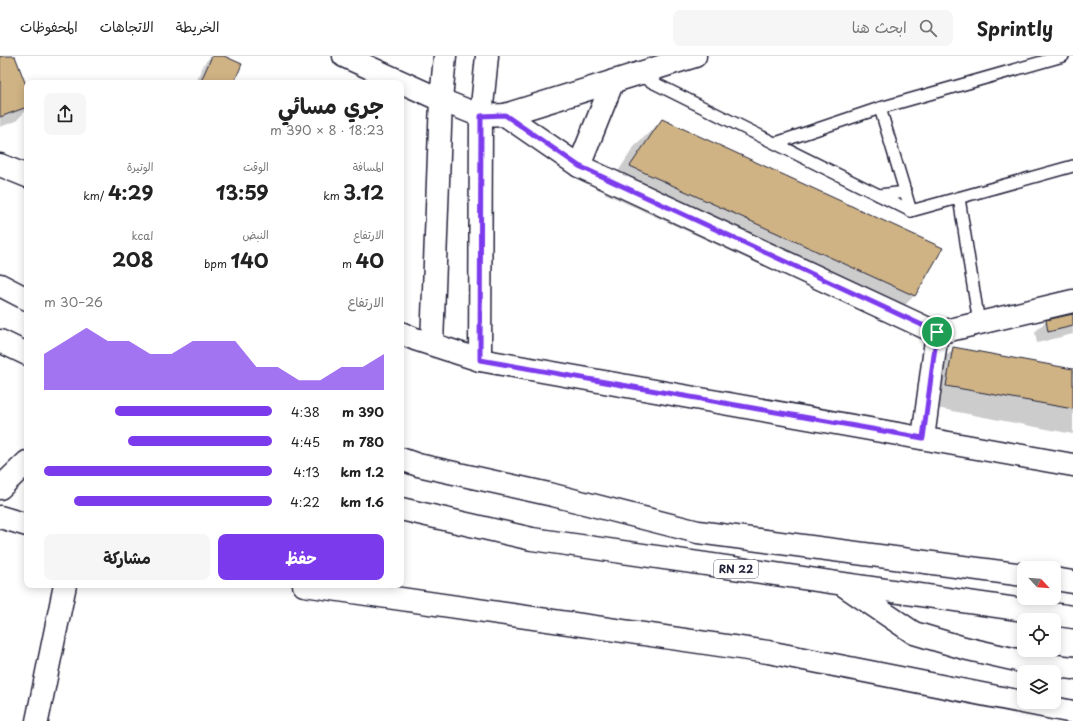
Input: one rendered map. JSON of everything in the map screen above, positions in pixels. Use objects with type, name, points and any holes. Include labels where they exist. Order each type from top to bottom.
[{"type":"main road","points":[[344,56],[397,80]]},
{"type":"main road","points":[[432,344],[444,56]]},
{"type":"main road","points":[[480,360],[481,116],[487,56]]},
{"type":"main road","points":[[404,83],[481,116],[505,115],[695,56]]},
{"type":"main road","points":[[579,166],[613,81]]},
{"type":"main road","points":[[505,115],[579,166],[937,332],[1073,301]]},
{"type":"main road","points":[[0,165],[24,175]]},
{"type":"main road","points":[[0,285],[24,297]]},
{"type":"main road","points":[[923,438],[937,332]]},
{"type":"main road","points":[[404,334],[480,360],[1073,465]]},
{"type":"main road","points":[[0,341],[24,353]]},
{"type":"main road","points":[[404,460],[418,465],[553,495],[698,532],[1017,574]]},
{"type":"main road","points":[[0,488],[24,465]]},
{"type":"main road","name":"RN 22","points":[[404,510],[532,539],[1073,617]]},
{"type":"main road","points":[[0,517],[24,524]]},
{"type":"main road","points":[[1061,580],[1073,582]]},
{"type":"main road","points":[[842,584],[914,633],[964,648],[1030,663],[1073,668]]},
{"type":"main road","points":[[37,721],[64,588]]},
{"type":"main road","points":[[325,588],[768,652],[1073,712]]},
{"type":"lane","points":[[776,143],[880,108],[1063,56]]},
{"type":"lane","points":[[635,74],[911,211],[1073,166]]},
{"type":"lane","points":[[880,108],[911,211]]},
{"type":"lane","points":[[879,195],[906,192]]},
{"type":"lane","points":[[959,198],[979,323]]},
{"type":"building","points":[[0,56],[15,56],[24,80],[24,108],[0,117]]},
{"type":"building","points":[[212,56],[224,56],[242,64],[235,80],[201,80]]},
{"type":"building","points":[[662,119],[943,248],[915,296],[630,166]]},
{"type":"building","points":[[1073,314],[1073,326],[1048,332],[1046,320]]},
{"type":"building","points":[[953,347],[1073,369],[1073,409],[946,386]]},
{"type":"route","points":[[505,115],[579,166],[937,332],[923,438],[480,360],[481,116],[505,115]]}]
